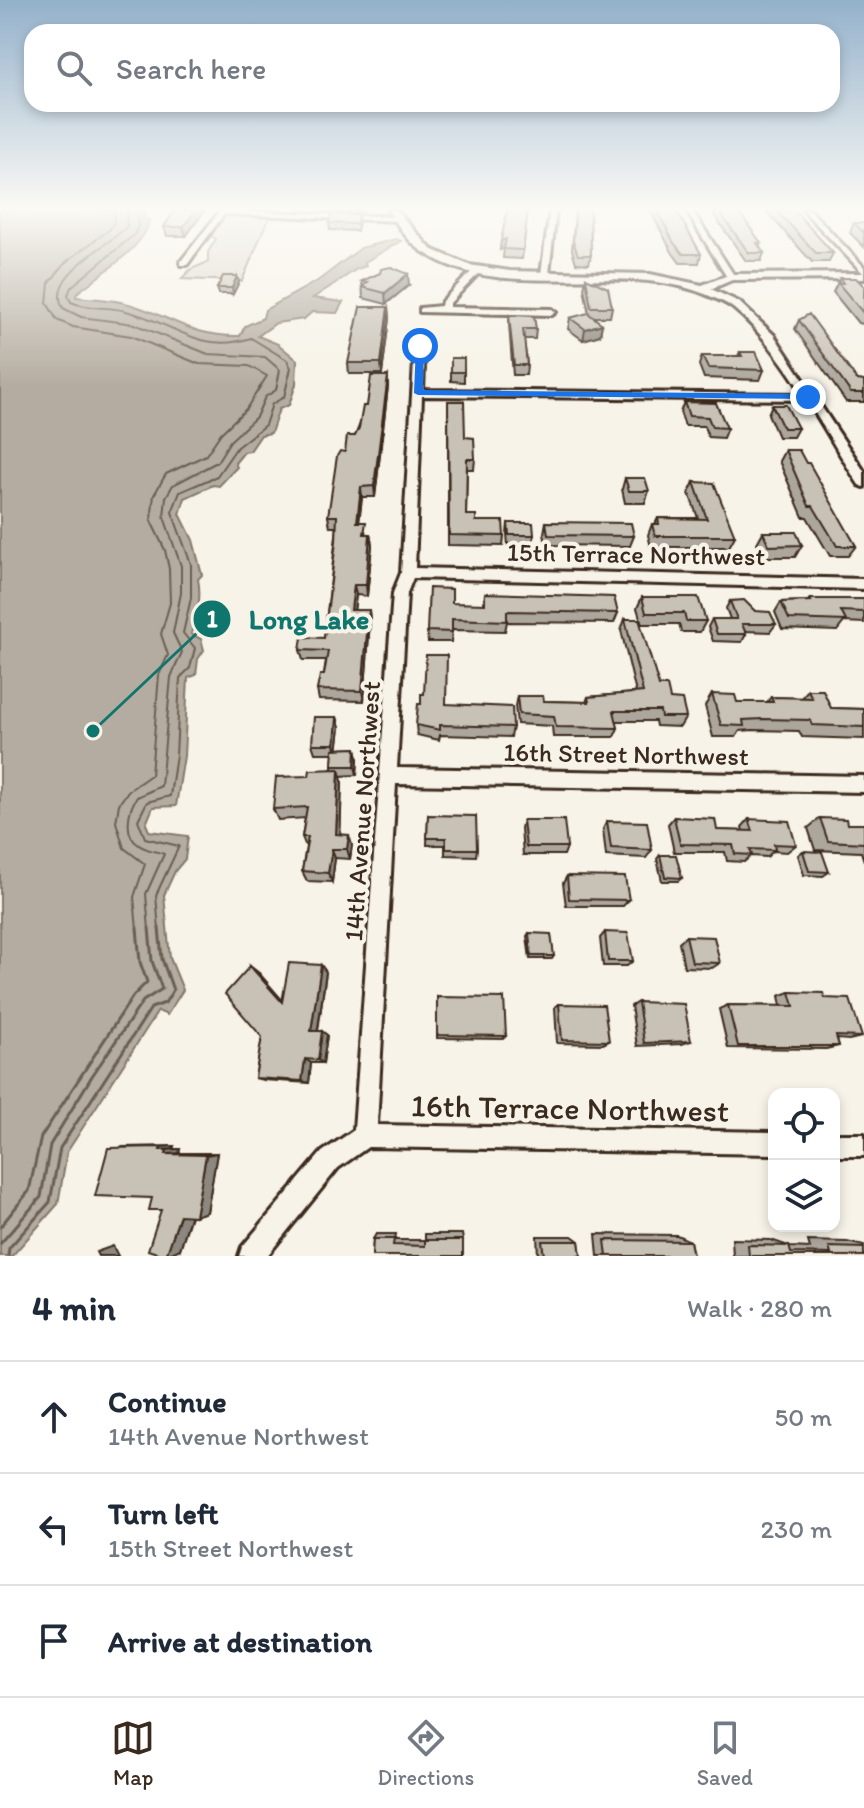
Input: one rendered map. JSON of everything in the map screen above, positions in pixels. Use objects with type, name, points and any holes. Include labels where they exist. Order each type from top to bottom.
[{"type":"street","points":[[474,269],[639,276],[701,289],[730,303],[756,321],[864,482]]},
{"type":"street","points":[[545,274],[546,269]]},
{"type":"street","points":[[726,269],[731,277]]},
{"type":"street","points":[[445,308],[445,303],[478,270]]},
{"type":"street","points":[[701,289],[731,277],[864,274]]},
{"type":"street","points":[[423,310],[552,312]]},
{"type":"street","name":"14th Avenue Northwest","points":[[365,1136],[400,593],[408,573],[420,346]]},
{"type":"street","points":[[418,393],[808,397]]},
{"type":"street","name":"15th Terrace Northwest","points":[[408,573],[864,584]]},
{"type":"street","name":"16th Street Northwest","points":[[388,776],[864,784]]},
{"type":"street","points":[[251,1256],[330,1160],[365,1136]]},
{"type":"street","name":"16th Terrace Northwest","points":[[365,1136],[768,1143]]},
{"type":"street","points":[[840,1145],[864,1145]]},
{"type":"shaded area","points":[[191,269],[247,269],[242,281],[181,279]]},
{"type":"water","points":[[0,269],[109,269],[76,297],[125,303],[196,330],[240,336],[245,326],[263,318],[265,310],[334,269],[358,269],[313,298],[343,302],[337,313],[312,312],[304,319],[276,323],[258,336],[278,344],[297,360],[296,384],[289,405],[279,409],[271,433],[261,435],[250,451],[244,452],[235,463],[237,467],[219,486],[213,485],[185,498],[180,514],[193,540],[202,575],[198,579],[199,600],[191,634],[201,639],[204,650],[198,659],[196,675],[188,678],[184,756],[176,806],[153,807],[146,824],[149,831],[188,836],[185,859],[175,871],[164,895],[170,958],[183,990],[167,1015],[158,1011],[67,1152],[58,1204],[12,1256],[0,1256]]},
{"type":"building","points":[[381,269],[395,269],[408,274],[385,293],[362,287],[368,282],[362,281],[380,273]]},
{"type":"building","points":[[223,276],[237,276],[232,288],[217,288]]},
{"type":"building","points":[[586,278],[608,288],[612,307],[591,307]]},
{"type":"building","points":[[840,278],[856,278],[864,286],[864,314],[838,283],[843,283]]},
{"type":"building","points":[[360,307],[388,307],[381,363],[348,363]]},
{"type":"building","points":[[588,313],[602,324],[585,329],[570,318]]},
{"type":"building","points":[[809,314],[857,380],[864,381],[864,393],[851,393],[799,320]]},
{"type":"building","points":[[509,315],[534,316],[536,329],[523,329],[527,365],[514,365]]},
{"type":"building","points":[[740,352],[756,352],[764,370],[708,368],[702,356],[742,356]]},
{"type":"building","points":[[451,358],[464,358],[464,372],[451,372]]},
{"type":"building","points":[[371,376],[388,376],[374,486],[361,487],[357,522],[366,522],[364,534],[370,534],[366,585],[354,585],[351,610],[369,610],[362,691],[317,690],[320,675],[324,675],[328,651],[300,650],[302,637],[324,638],[336,541],[337,516],[328,516],[337,456],[340,451],[345,452],[347,436],[355,436],[359,428],[363,406],[367,406]]},
{"type":"building","points":[[448,401],[464,401],[465,437],[474,438],[475,459],[467,459],[466,515],[476,515],[476,521],[503,521],[504,536],[449,535]]},
{"type":"building","points":[[684,402],[716,403],[727,428],[712,427],[708,417],[689,416]]},
{"type":"building","points":[[772,405],[786,405],[798,428],[783,428]]},
{"type":"building","points":[[785,450],[799,450],[809,463],[856,546],[837,546],[813,506],[809,506]]},
{"type":"building","points":[[625,478],[645,478],[649,491],[629,491]]},
{"type":"building","points":[[694,482],[714,483],[735,536],[655,536],[652,524],[659,524],[658,518],[707,519]]},
{"type":"building","points":[[546,522],[631,523],[634,536],[548,535]]},
{"type":"building","points":[[508,523],[533,523],[534,535],[509,535]]},
{"type":"building","points":[[763,532],[796,532],[802,545],[769,546]]},
{"type":"building","points":[[429,588],[452,589],[452,603],[485,604],[485,593],[614,597],[618,613],[507,611],[507,621],[452,619],[452,632],[427,631]]},
{"type":"building","points":[[642,597],[698,597],[706,621],[686,621],[684,613],[646,613]]},
{"type":"building","points":[[864,599],[864,612],[841,611],[846,621],[789,619],[781,602]]},
{"type":"building","points":[[744,600],[755,611],[770,612],[776,624],[742,624],[746,634],[717,634],[712,619],[737,619],[730,601]]},
{"type":"building","points":[[625,619],[639,619],[659,686],[667,686],[670,699],[682,700],[686,717],[661,717],[660,711],[614,711],[618,728],[556,727],[554,716],[519,714],[517,696],[543,696],[544,701],[589,702],[588,697],[643,692]]},
{"type":"building","points":[[426,655],[447,655],[446,704],[512,707],[513,727],[440,725],[440,730],[416,725],[418,704],[421,704],[421,694],[424,694]]},
{"type":"building","points":[[808,690],[823,690],[831,708],[864,709],[864,727],[812,725],[810,720],[763,719],[743,720],[744,726],[721,725],[712,694],[735,695],[737,702],[773,702],[771,697],[812,698]]},
{"type":"building","points":[[314,717],[337,717],[335,744],[312,744]]},
{"type":"building","points":[[356,748],[355,766],[332,766],[333,749]]},
{"type":"building","points":[[339,769],[336,834],[349,835],[347,849],[332,849],[328,873],[302,871],[308,837],[302,837],[307,807],[273,809],[276,777],[309,776],[310,770]]},
{"type":"building","points":[[428,815],[476,816],[477,849],[446,849],[446,838],[427,838]]},
{"type":"building","points":[[674,817],[715,819],[717,830],[753,831],[749,819],[789,821],[796,845],[774,844],[775,850],[750,849],[752,855],[735,854],[733,845],[680,844]]},
{"type":"building","points":[[820,818],[846,819],[847,824],[864,824],[864,843],[828,841]]},
{"type":"building","points":[[523,820],[564,820],[567,847],[526,847]]},
{"type":"building","points":[[607,821],[647,822],[652,850],[611,848]]},
{"type":"building","points":[[803,851],[822,852],[829,872],[809,871]]},
{"type":"building","points":[[660,855],[676,855],[682,878],[665,877]]},
{"type":"building","points":[[567,876],[625,877],[629,900],[569,899]]},
{"type":"building","points":[[605,932],[628,933],[633,961],[608,961]]},
{"type":"building","points":[[529,933],[551,934],[554,956],[531,956]]},
{"type":"building","points":[[686,936],[714,937],[720,963],[692,962]]},
{"type":"building","points":[[289,963],[321,965],[311,1031],[322,1031],[318,1060],[305,1059],[302,1081],[255,1078],[262,1037],[225,994],[250,966],[282,1002]]},
{"type":"building","points":[[790,992],[823,993],[825,998],[850,999],[862,1037],[836,1036],[839,1046],[738,1046],[728,1005],[794,1006]]},
{"type":"building","points":[[437,997],[504,998],[506,1036],[437,1035]]},
{"type":"building","points":[[638,1002],[684,1004],[691,1041],[644,1043]]},
{"type":"building","points":[[559,1004],[604,1005],[609,1041],[562,1040]]},
{"type":"building","points":[[161,1147],[160,1150],[167,1150],[166,1154],[206,1155],[195,1216],[180,1215],[166,1256],[148,1250],[161,1210],[149,1210],[152,1198],[95,1196],[108,1148]]},
{"type":"building","points":[[373,1239],[394,1239],[393,1245],[425,1246],[425,1240],[463,1240],[463,1256],[372,1256]]},
{"type":"building","points":[[605,1240],[690,1241],[693,1256],[607,1256]]},
{"type":"building","points":[[542,1241],[579,1241],[581,1256],[544,1256]]},
{"type":"building","points":[[748,1245],[789,1246],[791,1253],[831,1254],[829,1247],[864,1248],[864,1256],[749,1256]]},
{"type":"place","name":"Long Lake","points":[[93,731]]},
{"type":"route","points":[[420,346],[418,393],[808,397]]}]
